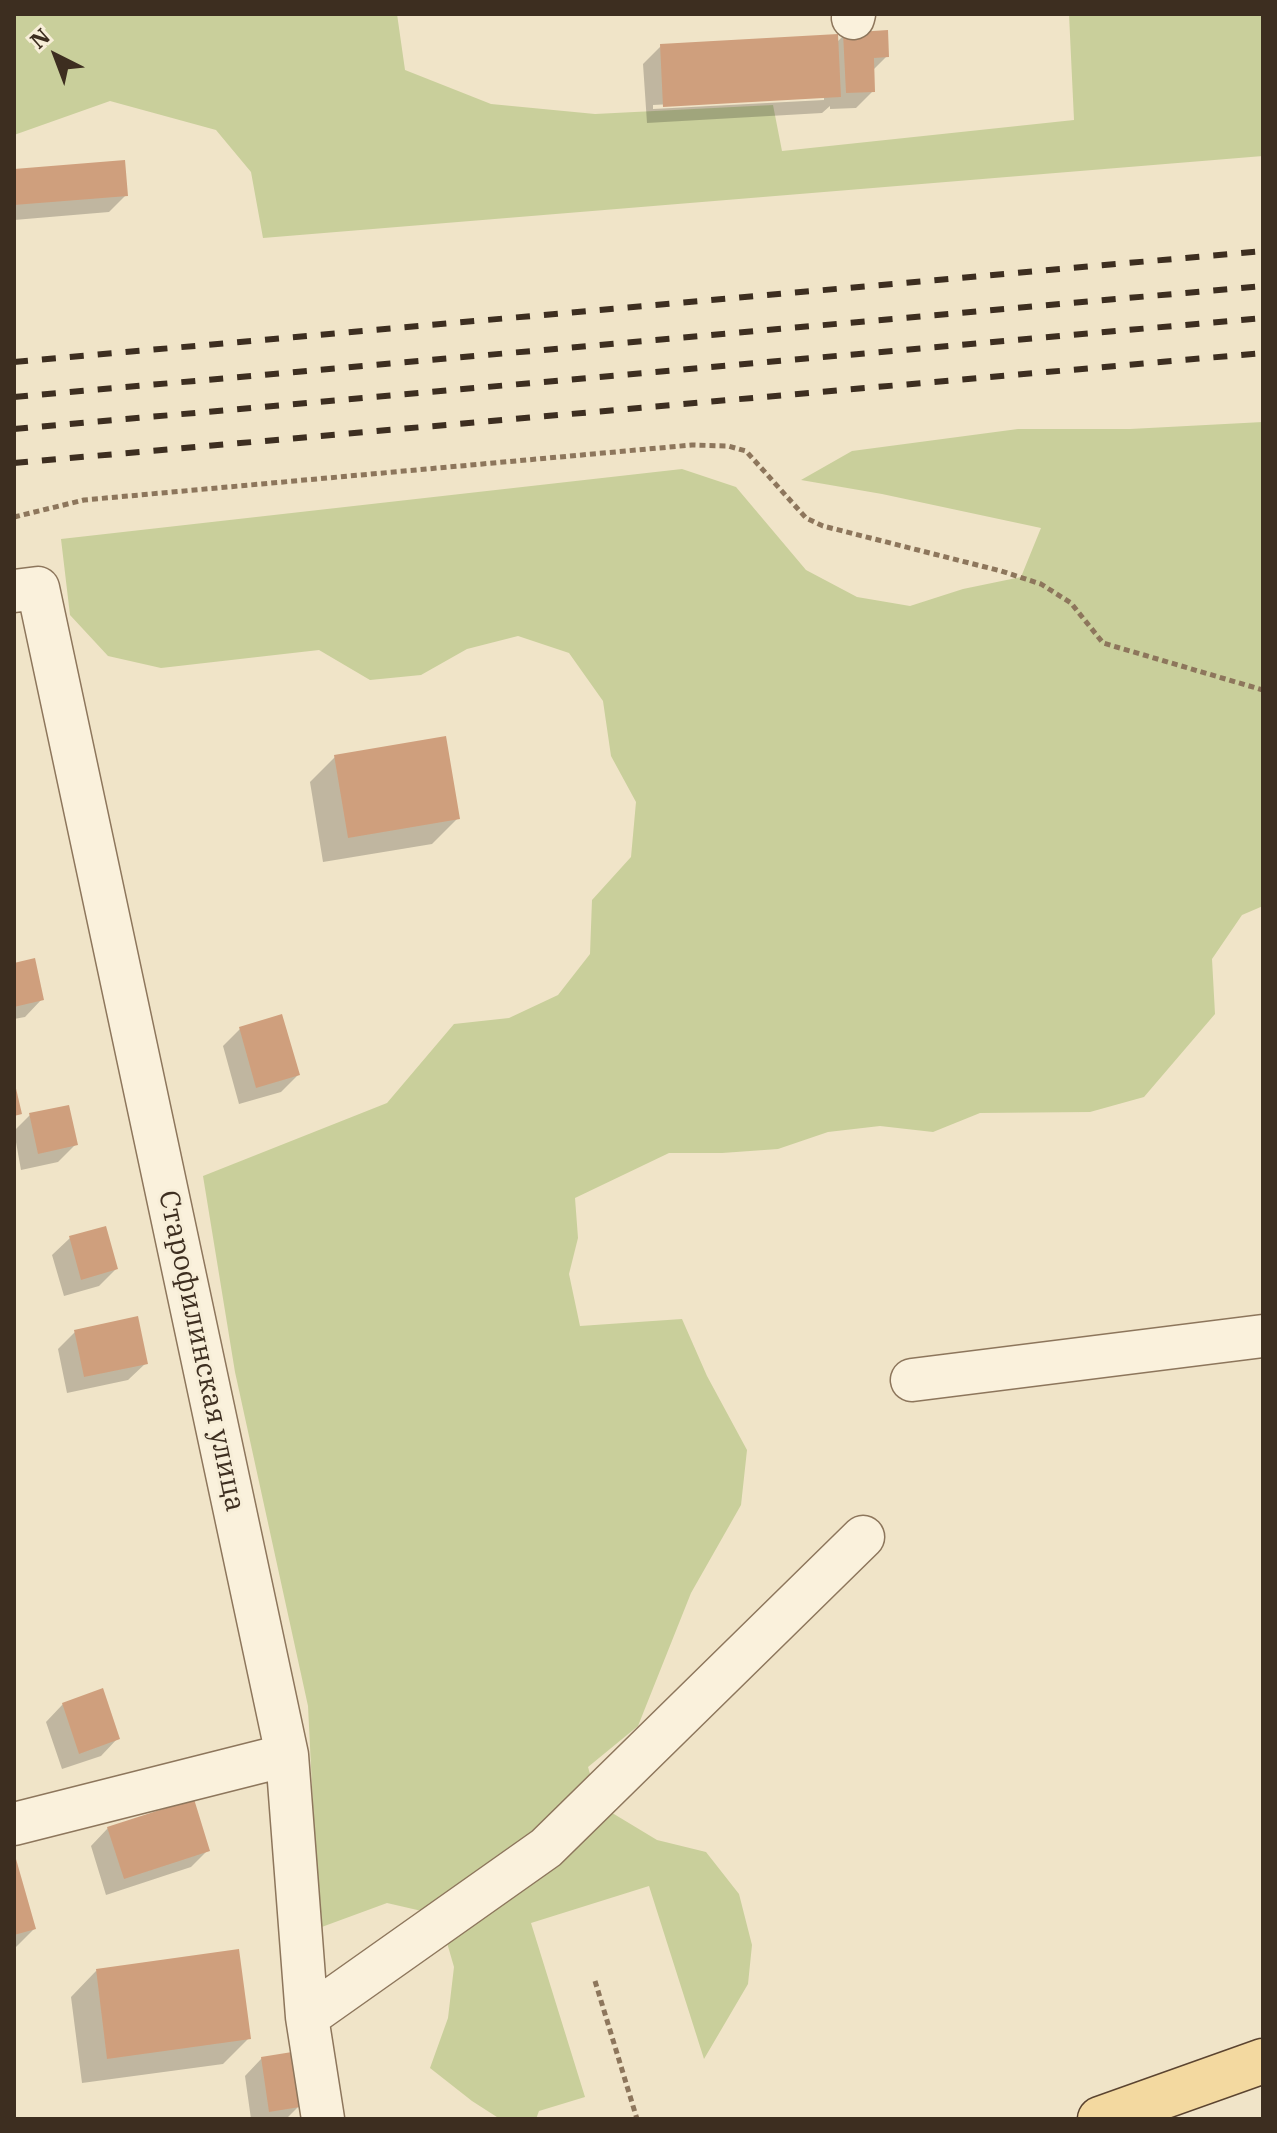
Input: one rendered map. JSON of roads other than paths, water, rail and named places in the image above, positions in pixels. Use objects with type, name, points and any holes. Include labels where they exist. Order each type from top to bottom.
[{"type":"main road","points":[[1100,2119],[1263,2061]]},
{"type":"street","name":"Старофилинская улица","points":[[26,590],[287,1755],[307,2017],[323,2119]]},
{"type":"street","points":[[912,1380],[1263,1336]]},
{"type":"street","points":[[307,2017],[546,1848],[863,1537]]},
{"type":"street","points":[[14,1824],[287,1755]]},
{"type":"railway","points":[[14,362],[1263,251]]},
{"type":"railway","points":[[14,397],[1263,286]]},
{"type":"railway","points":[[14,429],[1263,318]]},
{"type":"railway","points":[[14,463],[1263,353]]}]
